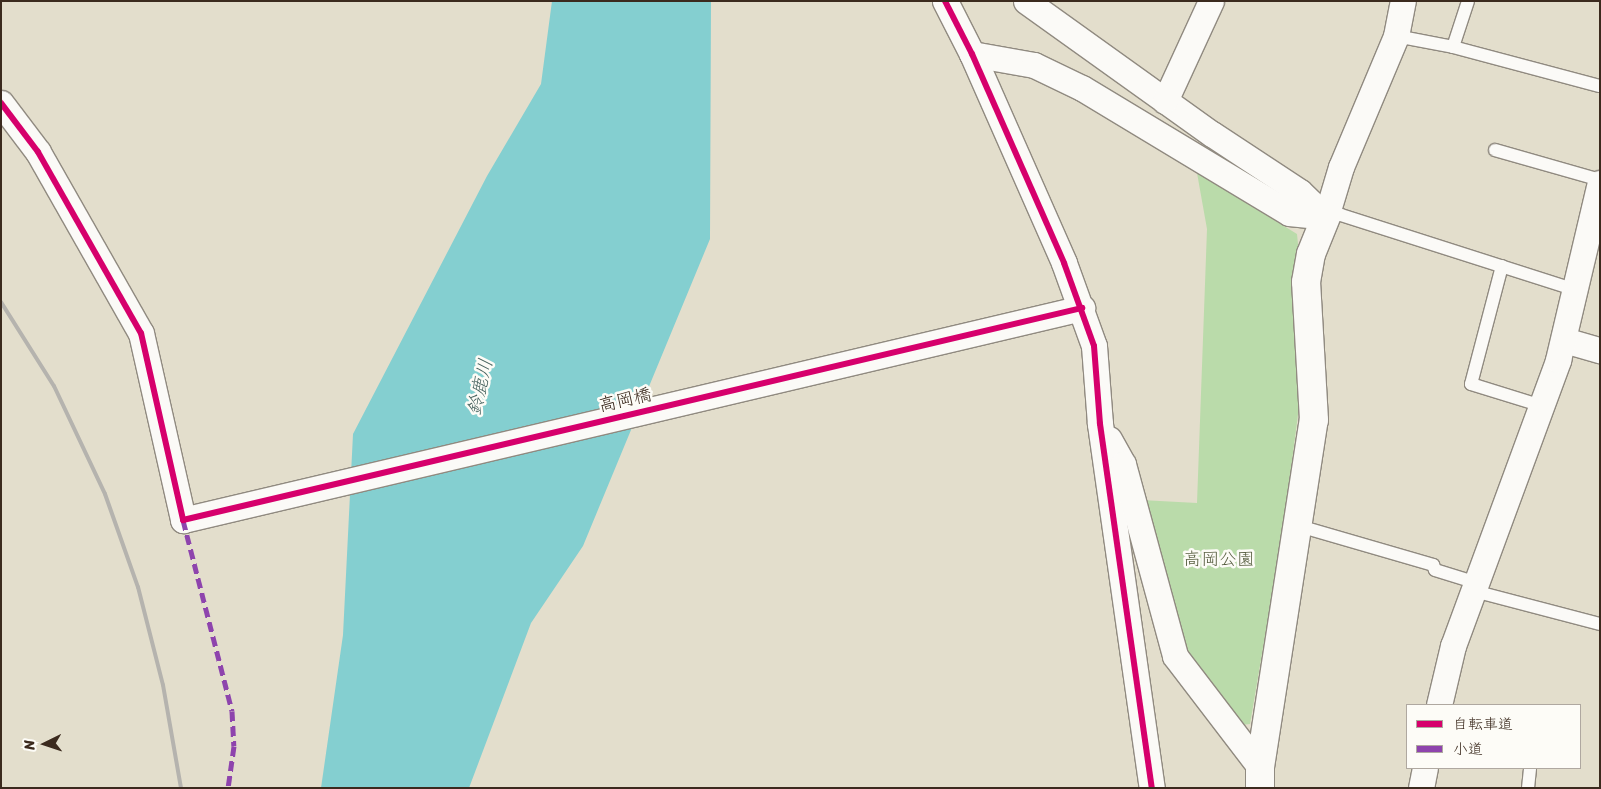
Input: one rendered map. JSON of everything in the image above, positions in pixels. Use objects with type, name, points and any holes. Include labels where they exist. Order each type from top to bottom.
[{"type":"street","points":[[945,1],[972,54],[1082,308],[1094,346],[1100,424],[1152,788]]},
{"type":"street","points":[[1165,101],[1211,1]]},
{"type":"street","points":[[1260,777],[1314,420],[1306,282],[1311,254],[1326,217],[1341,168],[1396,36],[1403,1]]},
{"type":"street","points":[[1034,4],[1165,101],[1300,192],[1326,217]]},
{"type":"street","points":[[972,54],[1034,65],[1082,88],[1289,214],[1326,217]]},
{"type":"street","name":"高岡橋","points":[[1,103],[38,152],[141,333],[182,520],[201,514],[1056,316],[1082,308]]},
{"type":"street","points":[[1439,704],[1453,646],[1542,406],[1564,340],[1600,182]]},
{"type":"street","points":[[1564,340],[1600,350]]},
{"type":"street","points":[[1100,424],[1123,464],[1175,656],[1260,777]]},
{"type":"street","points":[[1421,788],[1425,769]]},
{"type":"lane","points":[[1453,47],[1468,1]]},
{"type":"lane","points":[[1396,36],[1453,47],[1600,86]]},
{"type":"lane","points":[[1495,150],[1600,182]]},
{"type":"lane","points":[[1326,217],[1341,214],[1576,290]]},
{"type":"lane","points":[[1502,266],[1471,384],[1542,406]]},
{"type":"lane","points":[[1299,526],[1433,565],[1435,570],[1475,587],[1600,624]]},
{"type":"lane","points":[[1528,788],[1530,769]]},
{"type":"green space","name":"高岡公園","points":[[1197,173],[1297,234],[1299,254],[1300,399],[1283,531],[1250,724],[1242,725],[1182,647],[1141,500],[1197,503],[1207,229]]},
{"type":"water","name":"鈴鹿川","points":[[552,1],[711,1],[710,239],[583,546],[531,623],[469,788],[321,788],[343,635],[353,434],[487,176],[541,84]]},
{"type":"railway","points":[[1,302],[54,386],[105,494],[138,587],[163,685],[181,788]]},
{"type":"marked path","points":[[183,520],[232,711],[234,746],[228,788]]},
{"type":"cycle path","points":[[945,1],[972,54],[1064,263],[1094,346],[1100,424],[1152,788]]},
{"type":"cycle path","points":[[1,103],[38,152],[141,333],[183,520],[1082,308]]}]
